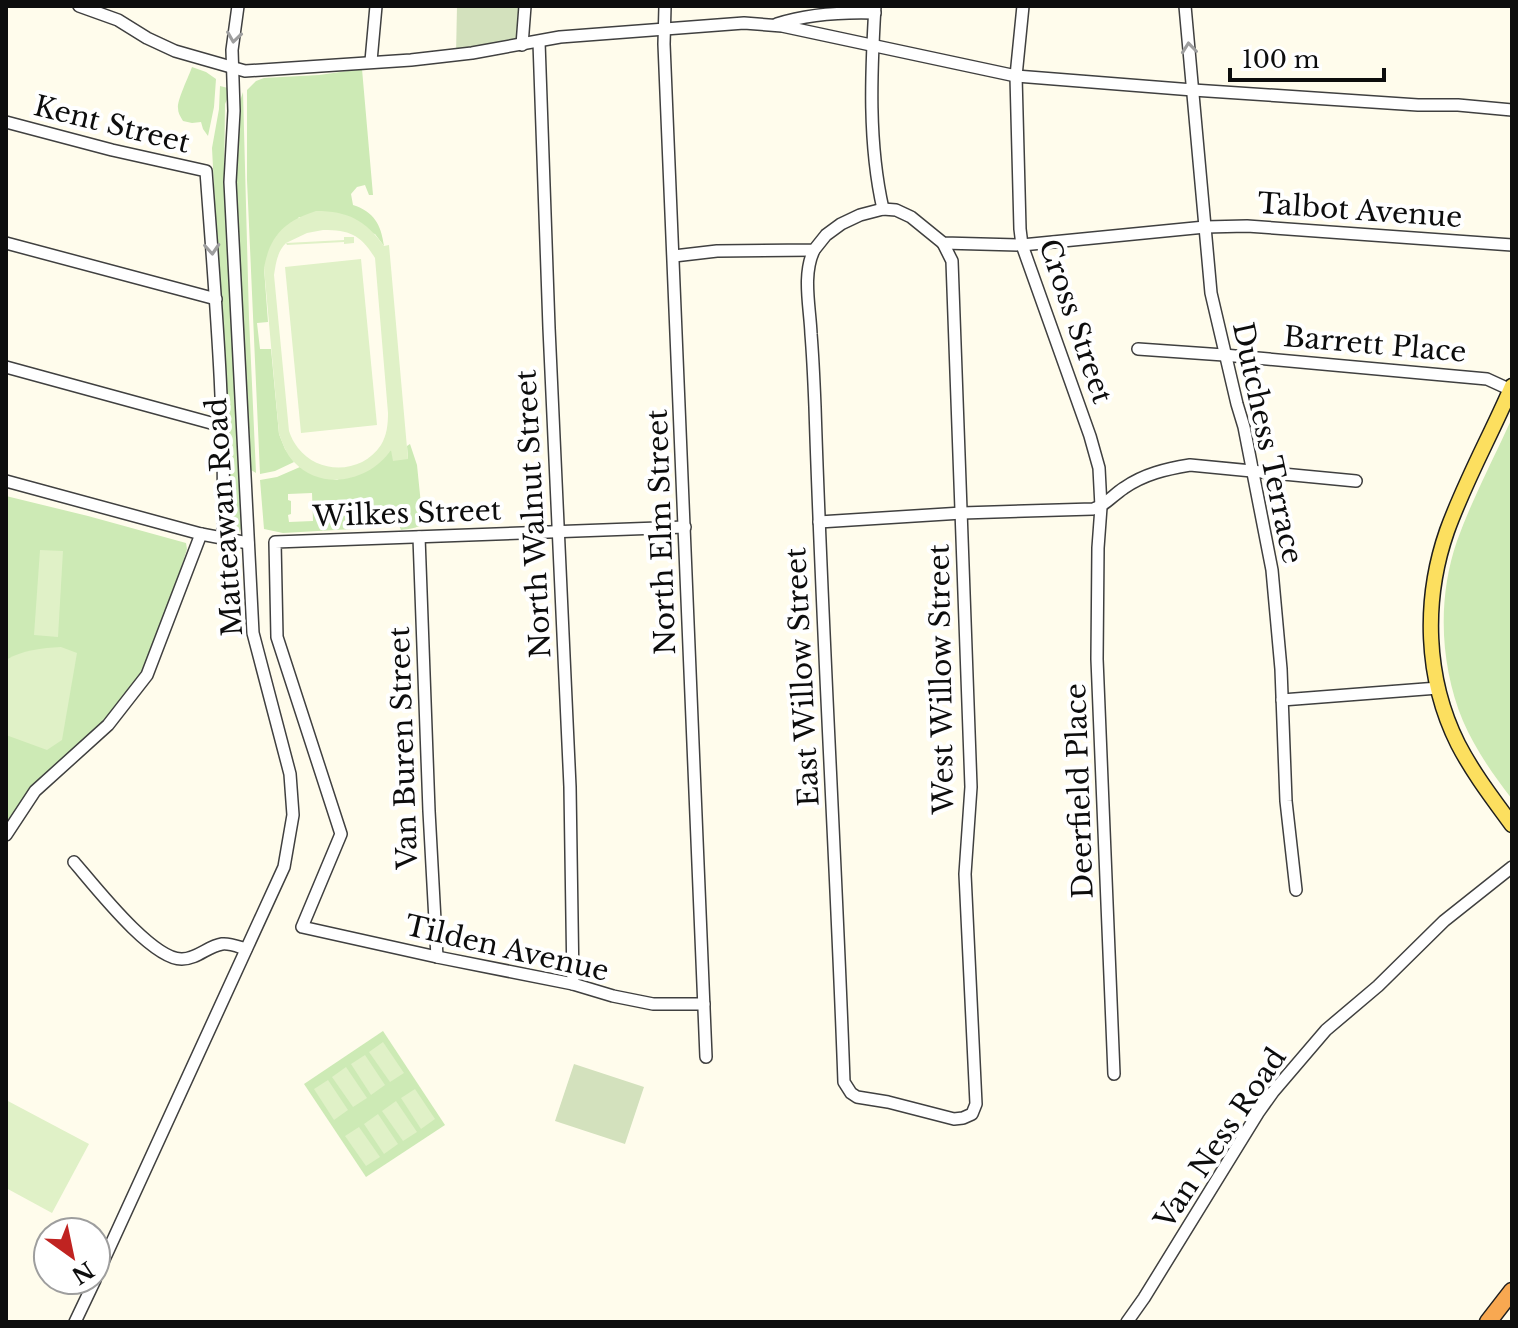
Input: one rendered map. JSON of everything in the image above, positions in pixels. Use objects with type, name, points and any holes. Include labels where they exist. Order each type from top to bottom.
[{"type":"highway","points":[[1488,1322],[1512,1291]]},
{"type":"highway","points":[[1502,1322],[1512,1310]]},
{"type":"main road","points":[[1511,388],[1459,503],[1440,556],[1430,621],[1438,688],[1451,729],[1465,756],[1512,825]]},
{"type":"street","points":[[79,6],[103,10],[175,51],[245,71],[411,60],[560,37],[744,23],[782,26],[1016,76],[1512,110]]},
{"type":"street","name":"Matteawan Road","points":[[112,1241],[284,867],[293,827],[290,774],[253,633],[230,182],[234,111],[232,50],[238,6]]},
{"type":"street","points":[[371,61],[376,6]]},
{"type":"street","points":[[522,45],[525,6]]},
{"type":"street","name":"North Elm Street","points":[[665,6],[706,1057]]},
{"type":"street","name":"Cross Street","points":[[1023,6],[1016,76],[1022,245],[1090,436],[1099,468],[1101,507]]},
{"type":"street","name":"Dutchess Terrace","points":[[1185,6],[1211,293],[1244,427],[1272,570],[1281,669],[1286,801],[1296,890]]},
{"type":"street","points":[[772,25],[802,18],[875,10],[871,78],[878,187],[883,209]]},
{"type":"street","name":"North Walnut Street","points":[[539,42],[570,787],[573,984]]},
{"type":"street","name":"Kent Street","points":[[6,122],[206,171],[216,299]]},
{"type":"street","points":[[674,256],[717,251],[814,250],[826,235],[841,224],[883,209],[896,210],[911,217],[943,243]]},
{"type":"street","name":"Talbot Avenue","points":[[943,243],[1022,245],[1205,227],[1247,226],[1512,245]]},
{"type":"street","points":[[6,243],[216,299],[223,540]]},
{"type":"street","name":"West Willow Street","points":[[857,1097],[954,1119],[972,1114],[976,1104],[965,874],[971,787],[962,513],[952,261],[943,243]]},
{"type":"street","name":"East Willow Street","points":[[814,250],[809,261],[808,280],[844,1082],[857,1097]]},
{"type":"street","name":"Barrett Place","points":[[1138,349],[1487,379],[1511,388]]},
{"type":"street","points":[[6,367],[222,426]]},
{"type":"street","points":[[819,522],[962,513],[1091,510],[1101,507],[1138,479],[1164,469],[1190,465],[1356,481]]},
{"type":"street","points":[[6,481],[223,540],[248,543]]},
{"type":"street","name":"Deerfield Place","points":[[1101,507],[1097,659],[1114,1074]]},
{"type":"street","name":"Wilkes Street","points":[[302,927],[341,834],[277,637],[275,542],[685,527]]},
{"type":"street","points":[[6,835],[35,791],[108,725],[147,675],[201,534]]},
{"type":"street","name":"Van Buren Street","points":[[419,537],[437,957]]},
{"type":"street","points":[[1282,700],[1438,688]]},
{"type":"street","points":[[74,862],[112,907],[163,954],[174,959],[189,959],[226,943],[246,949]]},
{"type":"street","name":"Van Ness Road","points":[[1127,1322],[1258,1113],[1299,1060],[1326,1030],[1378,986],[1444,921],[1512,867]]},
{"type":"street","name":"Tilden Avenue","points":[[302,927],[653,1004],[704,1004]]},
{"type":"street","name":"Matteawan Road","points":[[75,1322],[87,1296]]},
{"type":"green space","points":[[457,6],[525,6],[522,45],[456,55]]},
{"type":"green space","points":[[192,67],[216,79],[208,136],[201,122],[183,121],[178,111],[179,99]]},
{"type":"green space","points":[[362,69],[373,195],[369,195],[365,185],[357,187],[351,194],[353,205],[375,220],[384,246],[375,234],[299,217],[264,268],[268,322],[257,323],[260,349],[271,349],[279,434],[294,462],[260,474],[247,180],[247,90],[264,78]]},
{"type":"green space","points":[[220,86],[228,88],[224,186],[242,526],[239,533],[232,535],[212,148]]},
{"type":"green space","points":[[243,92],[256,473],[251,470],[236,182]]},
{"type":"green space","points":[[316,211],[347,215],[363,224],[384,246],[389,245],[408,459],[393,461],[391,450],[371,469],[345,479],[331,480],[305,471],[289,456],[279,434],[264,268],[270,247],[281,231],[296,219]],"holes":[[[323,230],[354,235],[375,258],[387,425],[383,441],[373,455],[352,466],[328,467],[317,463],[298,448],[289,431],[274,275],[283,246],[307,233]]]},
{"type":"green space","points":[[354,237],[354,243],[286,243]]},
{"type":"green space","points":[[361,259],[377,425],[301,433],[285,267]]},
{"type":"green space","points":[[1512,418],[1512,799],[1473,742],[1455,700],[1446,655],[1444,609],[1457,541]]},
{"type":"green space","points":[[410,444],[417,465],[423,524],[401,530],[394,514],[374,510],[357,516],[353,529],[283,533],[264,529],[260,480],[277,477],[300,467],[312,474],[337,480],[391,450],[408,459],[407,446]],"holes":[[[312,493],[313,521],[289,522],[291,501],[288,494]]]},
{"type":"green space","points":[[6,496],[186,543],[187,549],[147,675],[108,725],[35,791],[6,835]]},
{"type":"green space","points":[[40,550],[63,551],[58,637],[34,635]]},
{"type":"green space","points":[[61,647],[77,653],[62,740],[47,750],[6,735],[6,660],[25,652]]},
{"type":"green space","points":[[383,1031],[445,1125],[366,1177],[304,1084]]},
{"type":"green space","points":[[383,1042],[404,1073],[390,1082],[369,1052]]},
{"type":"green space","points":[[365,1055],[385,1085],[371,1095],[351,1064]]},
{"type":"green space","points":[[574,1064],[644,1087],[625,1144],[555,1121]]},
{"type":"green space","points":[[346,1067],[367,1098],[353,1107],[332,1077]]},
{"type":"green space","points":[[328,1080],[348,1110],[334,1120],[314,1089]]},
{"type":"green space","points":[[415,1089],[435,1119],[421,1129],[401,1098]]},
{"type":"green space","points":[[6,1100],[89,1144],[52,1213],[6,1188]]},
{"type":"green space","points":[[396,1101],[417,1132],[403,1141],[382,1111]]},
{"type":"green space","points":[[378,1114],[398,1144],[384,1154],[364,1124]]},
{"type":"green space","points":[[359,1127],[380,1157],[366,1166],[345,1136]]}]
